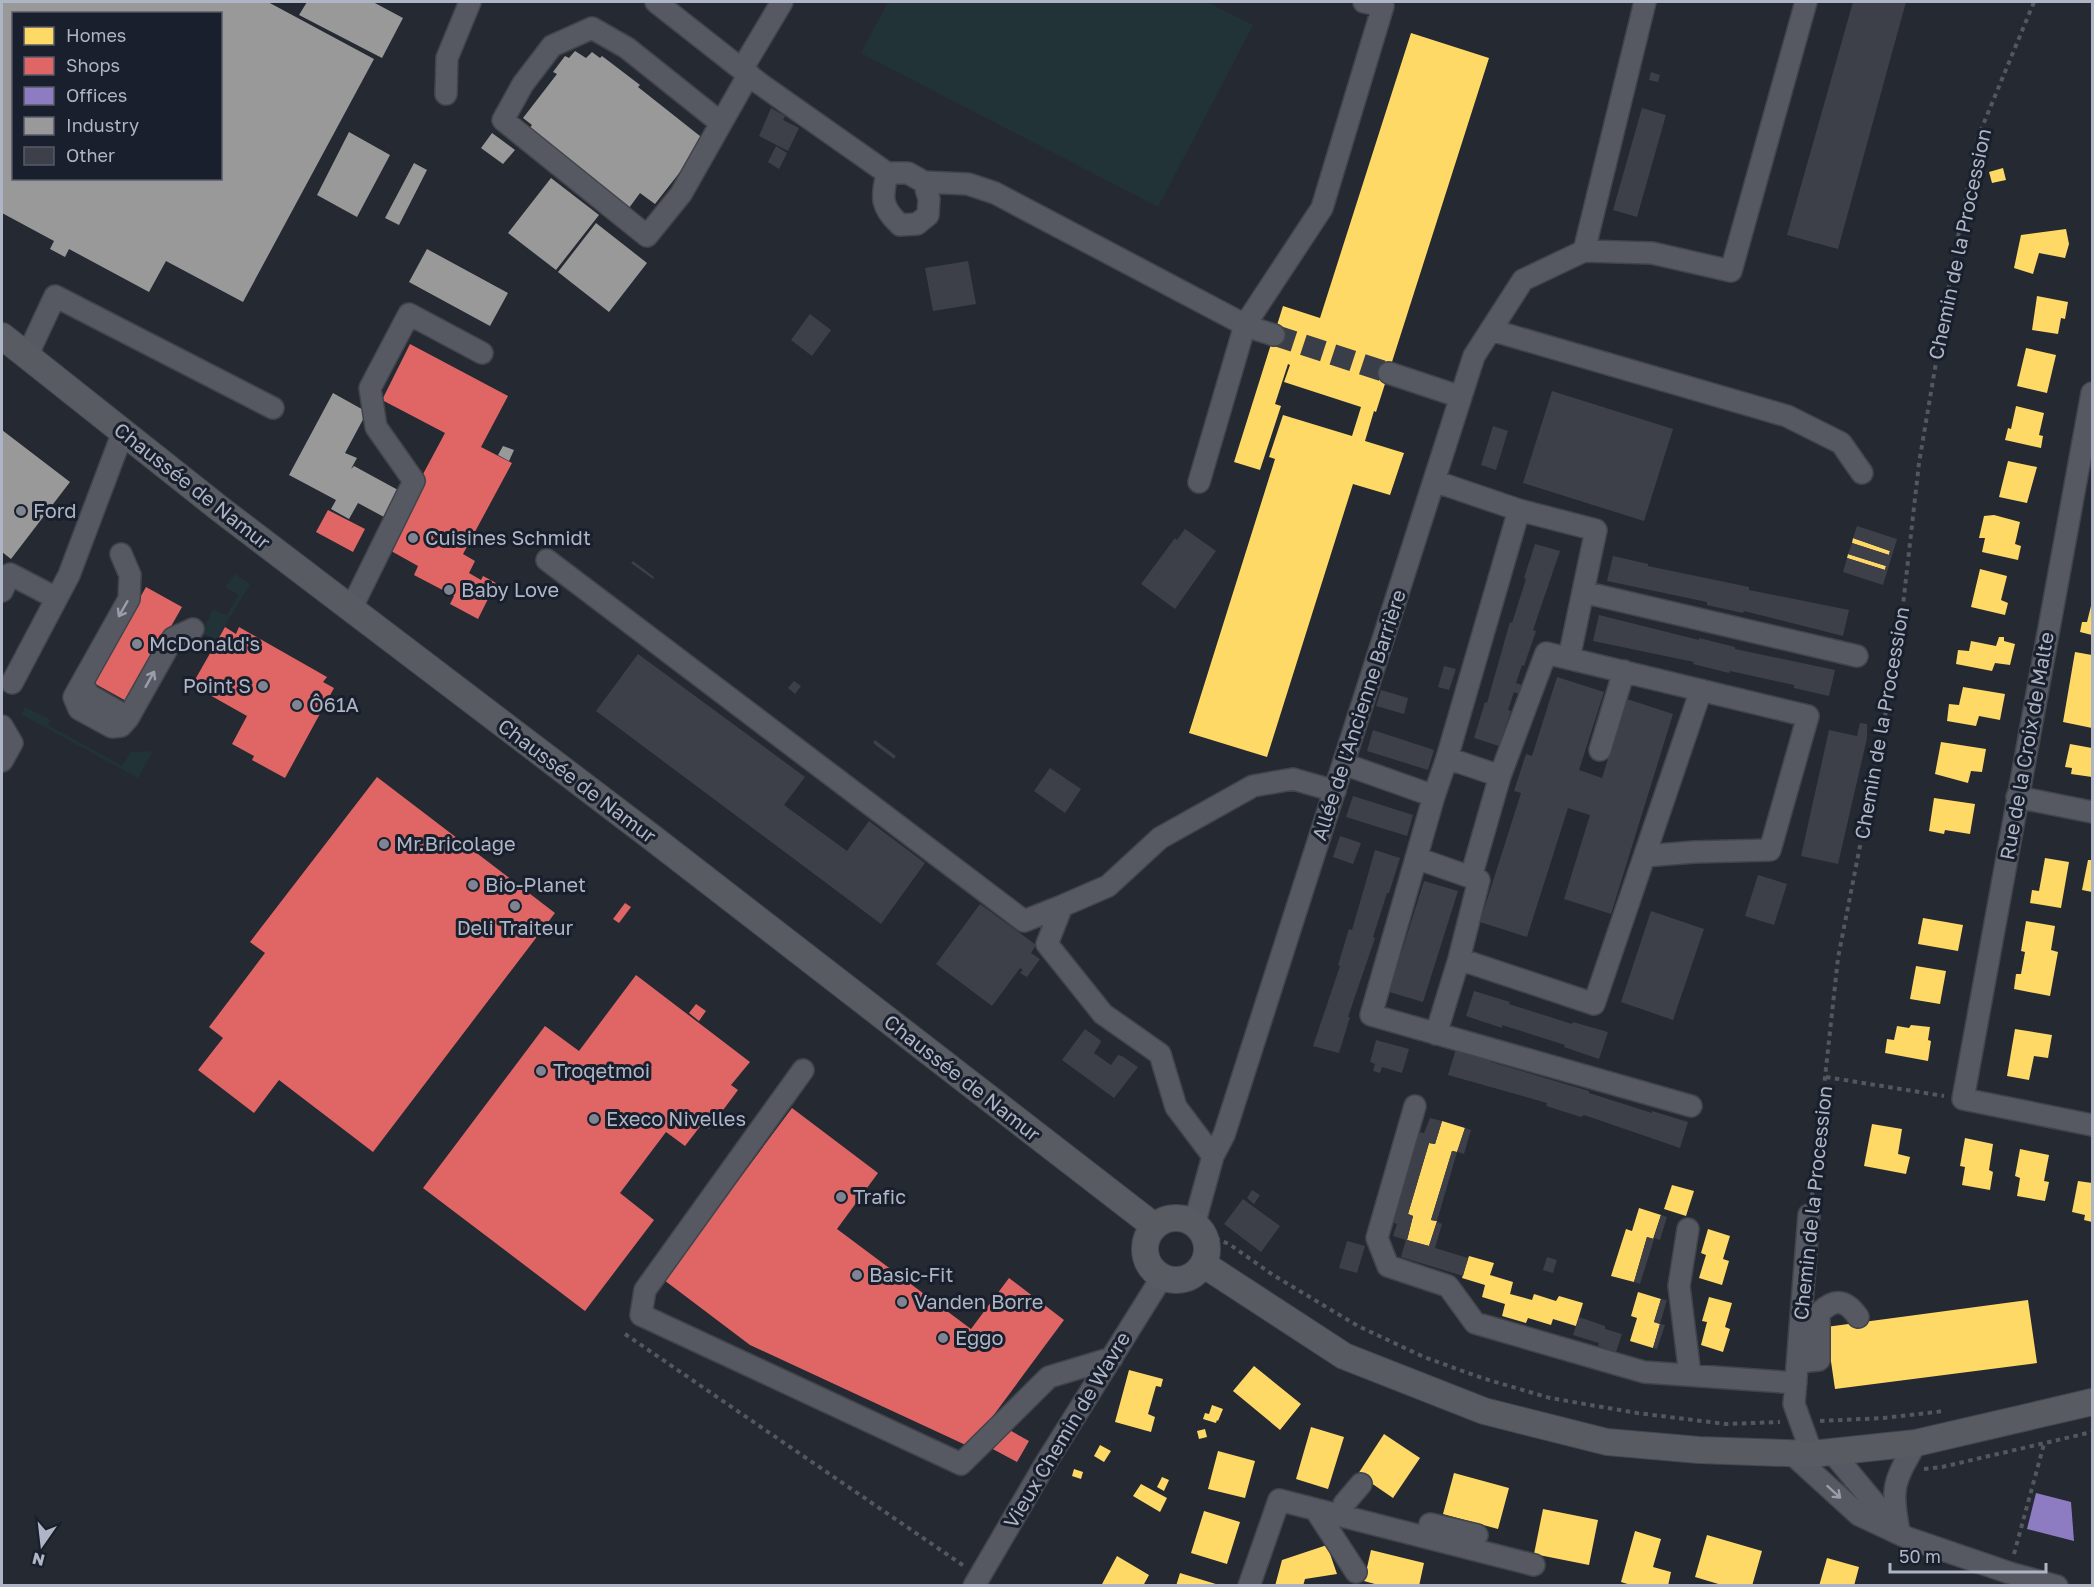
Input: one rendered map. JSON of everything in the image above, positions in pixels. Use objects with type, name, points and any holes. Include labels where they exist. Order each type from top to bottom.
[{"type":"main road","name":"Chaussée de Namur","points":[[2,336],[351,609],[663,846],[1154,1226]]},
{"type":"main road","points":[[1179,1218],[1192,1222],[1203,1234],[1207,1249],[1203,1264],[1192,1275],[1177,1280],[1162,1277],[1151,1267],[1145,1253],[1146,1239],[1154,1226],[1166,1219],[1179,1218]]},
{"type":"main road","points":[[1203,1264],[1344,1356],[1484,1411],[1607,1442],[1699,1450],[1812,1453],[1916,1443],[2092,1402]]},
{"type":"street","points":[[446,94],[447,58],[470,2]]},
{"type":"street","points":[[656,2],[759,83],[887,172],[908,174],[924,182],[968,184],[995,193],[1245,325],[1274,335]]},
{"type":"street","points":[[721,123],[627,48],[592,28],[552,46],[523,84],[503,120],[647,236],[681,194],[721,123],[742,69],[782,2]]},
{"type":"street","points":[[1199,482],[1245,325],[1322,208],[1383,6],[1364,2]]},
{"type":"street","points":[[1584,251],[1645,2]]},
{"type":"street","name":"Allée de l'Ancienne Barrière","points":[[1192,1222],[1197,1214],[1213,1155],[1224,1135],[1474,356],[1523,280],[1584,251],[1652,253],[1731,271],[1806,2]]},
{"type":"street","points":[[887,172],[882,198],[888,213],[900,225],[917,224],[928,215],[929,199],[924,182]]},
{"type":"street","points":[[27,356],[55,296],[273,408]]},
{"type":"street","points":[[351,609],[414,481],[376,427],[370,388],[409,314],[482,353]]},
{"type":"street","points":[[1491,330],[1787,416],[1841,443],[1862,473]]},
{"type":"street","points":[[1389,373],[1461,397]]},
{"type":"street","name":"Rue de la Croix de Malte","points":[[1963,1099],[2092,393]]},
{"type":"street","points":[[12,683],[69,574],[123,432]]},
{"type":"street","points":[[1434,481],[1519,510],[1596,530],[1569,658]]},
{"type":"street","points":[[1519,510],[1371,1015],[1691,1106]]},
{"type":"street","points":[[121,554],[130,575],[129,599],[74,697],[79,709],[112,727],[121,726],[130,715],[173,638],[193,628]]},
{"type":"street","points":[[547,560],[1024,921],[1108,886],[1160,838],[1253,786],[1293,779],[1335,791]]},
{"type":"street","points":[[2,591],[10,574],[56,598]]},
{"type":"street","points":[[1583,592],[1857,656]]},
{"type":"street","points":[[1471,877],[1500,776],[1546,652],[1808,716],[1770,850],[1645,856]]},
{"type":"street","points":[[1600,750],[1624,671]]},
{"type":"street","points":[[1459,959],[1594,1004],[1701,690]]},
{"type":"street","points":[[2,726],[12,742],[2,761]]},
{"type":"street","points":[[1447,758],[1500,776]]},
{"type":"street","points":[[1344,764],[1434,796]]},
{"type":"street","points":[[2017,797],[2092,812]]},
{"type":"street","points":[[1416,858],[1479,880],[1459,959],[1436,1034]]},
{"type":"street","points":[[1062,906],[1047,944],[1103,1014],[1160,1054],[1176,1107],[1213,1155]]},
{"type":"street","points":[[803,1070],[645,1290],[641,1315],[961,1464],[1049,1377],[1112,1358]]},
{"type":"street","points":[[1963,1099],[2092,1125]]},
{"type":"street","points":[[1415,1106],[1377,1238],[1388,1266],[1448,1286],[1475,1323],[1644,1372],[1796,1383]]},
{"type":"street","name":"Chemin de la Procession","points":[[1809,1215],[1794,1404],[1812,1453]]},
{"type":"street","points":[[1688,1229],[1679,1286],[1690,1375]]},
{"type":"street","name":"Vieux Chemin de Wavre","points":[[977,1581],[1047,1461],[1162,1277]]},
{"type":"street","points":[[1798,1362],[1819,1360],[1819,1313],[1829,1303],[1840,1303],[1851,1307],[1858,1317]]},
{"type":"street","points":[[1899,1532],[1894,1500],[1895,1486],[1899,1471],[1916,1443]]},
{"type":"street","points":[[1812,1453],[1859,1515],[1899,1532]]},
{"type":"street","points":[[1812,1453],[1908,1538],[2057,1586]]},
{"type":"street","points":[[1344,1504],[1361,1484]]},
{"type":"street","points":[[1249,1586],[1279,1500],[1534,1565]]},
{"type":"street","points":[[1315,1509],[1344,1504],[1477,1535]]},
{"type":"street","points":[[1315,1509],[1356,1572]]},
{"type":"path","name":"Chemin de la Procession","points":[[1809,1215],[1838,958],[1899,634],[1919,462],[1953,262],[1978,137],[2034,2]]},
{"type":"path","points":[[1826,1077],[1963,1099]]},
{"type":"path","points":[[625,1334],[977,1581]]},
{"type":"path","points":[[1899,1471],[1942,1467],[2092,1432]]},
{"type":"path","points":[[2010,1572],[2044,1444]]},
{"type":"shaded area","points":[[888,2],[1207,2],[1253,25],[1158,207],[861,53]]},
{"type":"shaded area","points":[[235,574],[250,584],[216,640],[201,632],[213,610],[227,615],[239,595],[225,587]]},
{"type":"shaded area","points":[[25,707],[51,720],[48,725],[122,766],[131,752],[153,751],[138,778],[21,714]]},
{"type":"building: Homes","points":[[1411,33],[1489,58],[1365,441],[1404,453],[1390,495],[1353,484],[1267,757],[1189,733],[1275,459],[1269,457],[1283,415],[1352,436],[1361,407],[1284,382],[1290,365],[1288,364],[1275,404],[1281,406],[1260,470],[1234,462],[1283,306],[1320,318]]},
{"type":"building: Homes","points":[[2003,168],[2006,180],[1992,183],[1989,172]]},
{"type":"building: Homes","points":[[2066,229],[2069,244],[2065,258],[2039,253],[2033,274],[2014,268],[2021,235]]},
{"type":"building: Homes","points":[[2037,296],[2068,302],[2065,319],[2061,318],[2058,334],[2032,330]]},
{"type":"building: Homes","points":[[2026,348],[2056,355],[2047,393],[2017,386]]},
{"type":"building: Homes","points":[[2016,406],[2044,413],[2039,435],[2043,436],[2041,448],[2005,440],[2008,428],[2011,429]]},
{"type":"building: Homes","points":[[2008,461],[2037,467],[2027,503],[1999,497]]},
{"type":"building: Homes","points":[[1994,515],[2020,522],[2015,544],[2021,546],[2018,560],[1982,552],[1985,538],[1979,538],[1984,516]]},
{"type":"building: Homes","points":[[1853,538],[1890,551],[1889,555],[1852,543]]},
{"type":"building: Homes","points":[[1848,554],[1886,566],[1885,570],[1847,558]]},
{"type":"building: Homes","points":[[1980,569],[2007,576],[2001,600],[2008,603],[2005,615],[1971,607]]},
{"type":"building: Homes","points":[[2092,602],[2092,635],[2080,632],[2082,622],[2087,622]]},
{"type":"building: Homes","points":[[1999,637],[2004,637],[2004,641],[2015,644],[2010,665],[1995,663],[1992,671],[1956,664],[1958,650],[1969,651],[1971,641],[1996,646]]},
{"type":"building: Homes","points":[[2075,652],[2092,655],[2092,728],[2063,722]]},
{"type":"building: Homes","points":[[1963,687],[2005,694],[2000,720],[1979,716],[1976,726],[1947,721],[1949,704],[1959,705]]},
{"type":"building: Homes","points":[[1941,742],[1986,749],[1982,772],[1971,771],[1968,783],[1935,774]]},
{"type":"building: Homes","points":[[2070,744],[2092,748],[2092,777],[2071,774],[2072,768],[2065,767]]},
{"type":"building: Homes","points":[[1934,798],[1975,804],[1970,834],[1945,830],[1944,834],[1929,831]]},
{"type":"building: Homes","points":[[2045,858],[2069,862],[2061,908],[2030,903],[2032,890],[2039,891]]},
{"type":"building: Homes","points":[[2088,860],[2092,860],[2092,892],[2082,890]]},
{"type":"building: Homes","points":[[1923,918],[1963,925],[1958,951],[1918,944]]},
{"type":"building: Homes","points":[[2026,921],[2055,926],[2051,950],[2058,952],[2050,996],[2014,989],[2016,974],[2021,974],[2025,952],[2021,951]]},
{"type":"building: Homes","points":[[1916,966],[1946,971],[1940,1004],[1910,999]]},
{"type":"building: Homes","points":[[1911,1025],[1930,1027],[1928,1040],[1931,1041],[1928,1061],[1885,1053],[1887,1039],[1894,1040],[1897,1026],[1909,1028]]},
{"type":"building: Homes","points":[[2015,1029],[2052,1035],[2048,1058],[2034,1056],[2029,1080],[2007,1076]]},
{"type":"building: Homes","points":[[1442,1121],[1465,1128],[1457,1152],[1452,1151],[1431,1220],[1437,1221],[1429,1246],[1407,1240],[1413,1216],[1408,1214],[1429,1143],[1435,1144]]},
{"type":"building: Homes","points":[[1872,1124],[1902,1129],[1898,1154],[1910,1157],[1906,1174],[1864,1166]]},
{"type":"building: Homes","points":[[1965,1138],[1993,1144],[1989,1170],[1993,1172],[1990,1190],[1962,1185],[1965,1167],[1960,1166]]},
{"type":"building: Homes","points":[[2020,1149],[2049,1155],[2044,1181],[2049,1182],[2045,1201],[2017,1196],[2020,1178],[2015,1176]]},
{"type":"building: Homes","points":[[2078,1181],[2092,1183],[2092,1222],[2084,1220],[2085,1215],[2072,1212]]},
{"type":"building: Homes","points":[[1672,1185],[1694,1191],[1686,1216],[1664,1209]]},
{"type":"building: Homes","points":[[1639,1208],[1661,1215],[1653,1239],[1647,1237],[1634,1282],[1611,1276],[1626,1229],[1632,1231]]},
{"type":"building: Homes","points":[[1708,1229],[1730,1236],[1723,1259],[1729,1261],[1722,1285],[1699,1278],[1706,1255],[1701,1253]]},
{"type":"building: Homes","points":[[1469,1256],[1494,1263],[1490,1275],[1513,1282],[1510,1294],[1532,1300],[1534,1294],[1556,1301],[1559,1296],[1583,1303],[1576,1326],[1553,1319],[1551,1325],[1528,1318],[1526,1323],[1502,1316],[1505,1304],[1482,1297],[1485,1285],[1462,1278]]},
{"type":"building: Homes","points":[[1638,1292],[1661,1299],[1654,1322],[1660,1324],[1653,1348],[1630,1341],[1637,1318],[1631,1316]]},
{"type":"building: Homes","points":[[1709,1297],[1732,1303],[1725,1327],[1730,1329],[1723,1352],[1701,1345],[1707,1322],[1702,1321]]},
{"type":"building: Homes","points":[[2028,1300],[2037,1363],[1835,1389],[1826,1327]]},
{"type":"building: Homes","points":[[1254,1366],[1301,1404],[1280,1430],[1233,1391]]},
{"type":"building: Homes","points":[[1129,1370],[1163,1379],[1161,1387],[1156,1386],[1148,1414],[1155,1417],[1151,1432],[1115,1422]]},
{"type":"building: Homes","points":[[1212,1405],[1223,1409],[1216,1423],[1203,1419],[1205,1413],[1209,1414]]},
{"type":"building: Homes","points":[[1311,1427],[1344,1437],[1328,1489],[1296,1479]]},
{"type":"building: Homes","points":[[1205,1429],[1207,1437],[1199,1439],[1197,1431]]},
{"type":"building: Homes","points":[[1384,1434],[1420,1458],[1393,1498],[1358,1474]]},
{"type":"building: Homes","points":[[1100,1445],[1111,1451],[1104,1462],[1094,1456]]},
{"type":"building: Homes","points":[[1218,1451],[1255,1461],[1245,1498],[1208,1489]]},
{"type":"building: Homes","points":[[1074,1469],[1083,1472],[1081,1479],[1072,1476]]},
{"type":"building: Homes","points":[[1454,1473],[1509,1488],[1498,1529],[1443,1514]]},
{"type":"building: Homes","points":[[1162,1477],[1169,1480],[1164,1491],[1157,1487]]},
{"type":"building: Homes","points":[[1141,1484],[1167,1498],[1160,1512],[1133,1496]]},
{"type":"building: Homes","points":[[1543,1509],[1598,1520],[1589,1565],[1534,1554]]},
{"type":"building: Homes","points":[[1204,1511],[1240,1522],[1227,1564],[1191,1553]]},
{"type":"building: Homes","points":[[1635,1531],[1661,1539],[1653,1567],[1671,1572],[1668,1586],[1634,1586],[1621,1582]]},
{"type":"building: Homes","points":[[1707,1535],[1762,1551],[1752,1586],[1725,1586],[1695,1577]]},
{"type":"building: Homes","points":[[1327,1545],[1337,1574],[1305,1579],[1303,1586],[1275,1586],[1282,1560]]},
{"type":"building: Homes","points":[[1371,1550],[1424,1563],[1419,1586],[1382,1586],[1364,1581]]},
{"type":"building: Homes","points":[[1117,1556],[1149,1575],[1143,1586],[1101,1586]]},
{"type":"building: Homes","points":[[1827,1558],[1859,1567],[1854,1586],[1819,1586]]},
{"type":"building: Homes","points":[[1180,1573],[1219,1585],[1219,1586],[1176,1586]]},
{"type":"building: Shops","points":[[410,344],[508,396],[481,447],[512,463],[463,554],[475,561],[469,573],[481,580],[483,576],[496,583],[478,619],[450,604],[454,596],[414,575],[418,566],[384,547],[445,433],[382,400]]},
{"type":"building: Shops","points":[[328,510],[365,529],[353,552],[316,532]]},
{"type":"building: Shops","name":"McDonald's","points":[[146,587],[182,607],[128,702],[92,682]]},
{"type":"building: Shops","name":"Point S","points":[[225,627],[236,634],[239,627],[327,677],[323,682],[334,688],[285,778],[252,760],[254,756],[232,744],[247,716],[192,685]]},
{"type":"building: Shops","points":[[377,777],[555,913],[373,1152],[279,1080],[254,1113],[198,1070],[223,1038],[209,1027],[265,953],[250,942]]},
{"type":"building: Shops","points":[[625,903],[631,907],[619,923],[613,919]]},
{"type":"building: Shops","points":[[636,975],[750,1062],[731,1085],[738,1090],[709,1129],[702,1124],[685,1146],[666,1132],[620,1193],[654,1220],[585,1311],[423,1188],[545,1026],[579,1051]]},
{"type":"building: Shops","points":[[696,1004],[706,1011],[699,1021],[689,1013]]},
{"type":"building: Shops","points":[[792,1108],[878,1173],[837,1229],[971,1329],[1009,1278],[1064,1320],[970,1447],[750,1345],[664,1280]]},
{"type":"building: Shops","points":[[1004,1427],[1029,1441],[1017,1462],[989,1447]]},
{"type":"building: Offices","points":[[2036,1493],[2071,1502],[2074,1541],[2027,1529]]},
{"type":"building: Industry","points":[[2,2],[268,2],[374,59],[243,302],[166,261],[149,292],[69,249],[65,257],[50,249],[54,241],[2,213]]},
{"type":"building: Industry","points":[[307,2],[373,2],[403,18],[382,58],[299,15]]},
{"type":"building: Industry","points":[[575,51],[586,58],[592,52],[600,58],[602,56],[705,140],[655,204],[640,193],[629,208],[528,130],[532,125],[523,118],[557,74],[553,72],[565,56],[569,58]]},
{"type":"building: Industry","points":[[349,132],[390,155],[357,217],[317,195]]},
{"type":"building: Industry","points":[[492,133],[515,150],[503,164],[481,148]]},
{"type":"building: Industry","points":[[414,163],[427,170],[399,225],[385,218]]},
{"type":"building: Industry","points":[[551,178],[599,215],[556,270],[508,233]]},
{"type":"building: Industry","points":[[596,223],[647,263],[609,312],[558,272]]},
{"type":"building: Industry","points":[[427,249],[508,293],[490,326],[409,282]]},
{"type":"building: Industry","points":[[333,393],[367,412],[345,453],[357,458],[351,469],[354,466],[398,490],[384,517],[358,503],[349,519],[331,509],[336,500],[289,475]]},
{"type":"building: Industry","points":[[2,430],[70,482],[11,559],[2,552]]},
{"type":"building: Industry","points":[[503,446],[514,450],[509,461],[498,455]]},
{"type":"building: Other","points":[[1853,2],[1906,2],[1838,249],[1787,235]]},
{"type":"building: Other","points":[[1651,72],[1660,75],[1658,82],[1649,80]]},
{"type":"building: Other","points":[[771,108],[785,116],[783,120],[799,128],[788,151],[759,136]]},
{"type":"building: Other","points":[[1642,108],[1666,115],[1637,217],[1613,210]]},
{"type":"building: Other","points":[[776,146],[787,153],[779,169],[768,162]]},
{"type":"building: Other","points":[[968,261],[976,304],[933,311],[925,268]]},
{"type":"building: Other","points":[[810,314],[831,330],[812,356],[791,340]]},
{"type":"building: Other","points":[[1552,391],[1673,429],[1644,521],[1523,483]]},
{"type":"building: Other","points":[[1493,426],[1508,431],[1496,470],[1481,465]]},
{"type":"building: Other","points":[[1857,526],[1897,539],[1883,585],[1843,572],[1847,558],[1885,570],[1886,566],[1848,554],[1852,543],[1889,555],[1890,551],[1853,538]]},
{"type":"building: Other","points":[[1185,529],[1216,551],[1175,609],[1141,584],[1175,538],[1177,540]]},
{"type":"building: Other","points":[[1535,544],[1560,551],[1533,630],[1536,631],[1516,683],[1522,685],[1519,694],[1514,692],[1508,710],[1511,711],[1499,746],[1474,738],[1485,702],[1487,703],[1510,622],[1512,623],[1526,579],[1524,578]]},
{"type":"building: Other","points":[[1613,556],[1648,564],[1648,566],[1749,587],[1749,590],[1849,610],[1843,636],[1744,611],[1743,613],[1707,605],[1707,602],[1607,581]]},
{"type":"building: Other","points":[[633,561],[654,577],[653,579],[631,563]]},
{"type":"building: Other","points":[[1599,615],[1735,647],[1735,649],[1835,670],[1829,696],[1794,688],[1794,685],[1730,671],[1729,673],[1693,664],[1694,662],[1593,641]]},
{"type":"building: Other","points":[[638,654],[805,777],[784,805],[847,851],[869,821],[925,863],[881,924],[596,711]]},
{"type":"building: Other","points":[[1444,666],[1456,669],[1449,690],[1438,687]]},
{"type":"building: Other","points":[[1557,677],[1604,692],[1579,770],[1602,778],[1627,699],[1673,714],[1611,914],[1564,899],[1590,815],[1568,808],[1527,937],[1480,922],[1521,793],[1514,791],[1526,754],[1532,756]]},
{"type":"building: Other","points":[[794,681],[801,686],[795,694],[788,688]]},
{"type":"building: Other","points":[[1381,690],[1408,698],[1404,714],[1376,706]]},
{"type":"building: Other","points":[[1860,723],[1867,724],[1867,738],[1838,864],[1801,856],[1829,730],[1857,736]]},
{"type":"building: Other","points":[[1373,730],[1434,750],[1428,770],[1367,751]]},
{"type":"building: Other","points":[[875,740],[896,756],[894,759],[873,743]]},
{"type":"building: Other","points":[[1050,768],[1081,789],[1065,813],[1034,791]]},
{"type":"building: Other","points":[[1353,796],[1413,815],[1407,836],[1346,817]]},
{"type":"building: Other","points":[[1340,836],[1361,843],[1353,864],[1333,857]]},
{"type":"building: Other","points":[[1375,850],[1400,858],[1373,937],[1375,938],[1348,1017],[1350,1017],[1339,1053],[1313,1046],[1340,966],[1338,965],[1349,929],[1352,930]]},
{"type":"building: Other","points":[[1758,875],[1787,884],[1774,925],[1745,916]]},
{"type":"building: Other","points":[[1424,881],[1458,891],[1423,1002],[1389,992]]},
{"type":"building: Other","points":[[980,904],[1036,945],[1031,953],[1040,959],[1027,977],[1020,973],[1023,970],[1020,968],[992,1006],[936,964]]},
{"type":"building: Other","points":[[1651,911],[1704,929],[1673,1020],[1621,1002]]},
{"type":"building: Other","points":[[1474,991],[1572,1024],[1573,1022],[1608,1032],[1599,1059],[1564,1047],[1565,1045],[1466,1016]]},
{"type":"building: Other","points":[[1085,1029],[1101,1042],[1094,1053],[1111,1065],[1118,1055],[1138,1067],[1114,1098],[1062,1060]]},
{"type":"building: Other","points":[[1376,1040],[1409,1049],[1402,1073],[1382,1067],[1380,1073],[1373,1071],[1375,1064],[1370,1062]]},
{"type":"building: Other","points":[[1456,1049],[1652,1113],[1652,1111],[1688,1122],[1680,1148],[1584,1115],[1581,1117],[1546,1106],[1547,1103],[1448,1075]]},
{"type":"building: Other","points":[[1430,1118],[1442,1121],[1435,1144],[1429,1143],[1408,1214],[1413,1216],[1407,1240],[1429,1246],[1437,1222],[1442,1224],[1435,1248],[1468,1258],[1463,1276],[1401,1257],[1406,1240],[1393,1236],[1397,1224],[1391,1222],[1418,1132],[1424,1133]]},
{"type":"building: Other","points":[[1465,1128],[1471,1130],[1464,1154],[1457,1152]]},
{"type":"building: Other","points":[[1452,1151],[1457,1152],[1437,1221],[1431,1220]]},
{"type":"building: Other","points":[[1252,1190],[1260,1195],[1254,1204],[1247,1198]]},
{"type":"building: Other","points":[[1243,1199],[1280,1226],[1261,1252],[1224,1224]]},
{"type":"building: Other","points":[[1661,1215],[1667,1217],[1660,1240],[1654,1238]]},
{"type":"building: Other","points":[[1647,1237],[1654,1239],[1640,1284],[1634,1282]]},
{"type":"building: Other","points":[[1347,1241],[1365,1246],[1357,1273],[1339,1268]]},
{"type":"building: Other","points":[[1547,1257],[1557,1260],[1553,1273],[1543,1270]]},
{"type":"building: Other","points":[[1661,1299],[1667,1300],[1660,1324],[1654,1322]]},
{"type":"building: Other","points":[[1579,1317],[1622,1334],[1616,1352],[1598,1346],[1599,1343],[1573,1335]]},
{"type":"building: Other","points":[[1660,1324],[1665,1325],[1657,1349],[1653,1348]]},
{"type":"tunnel","points":[[1274,335],[1389,373]]},
{"type":"place","name":"Ford","points":[[21,511]]},
{"type":"place","name":"Cuisines Schmidt","points":[[413,538]]},
{"type":"place","name":"Baby Love","points":[[449,590]]},
{"type":"place","name":"McDonald's","points":[[137,644]]},
{"type":"place","name":"Point S","points":[[263,686]]},
{"type":"place","name":"Ô61A","points":[[297,705]]},
{"type":"place","name":"Mr.Bricolage","points":[[384,844]]},
{"type":"place","name":"Bio-Planet","points":[[473,885]]},
{"type":"place","name":"Deli Traiteur","points":[[515,906]]},
{"type":"place","name":"Troqetmoi","points":[[541,1071]]},
{"type":"place","name":"Execo Nivelles","points":[[594,1119]]},
{"type":"place","name":"Trafic","points":[[841,1197]]},
{"type":"place","name":"Basic-Fit","points":[[857,1275]]},
{"type":"place","name":"Vanden Borre","points":[[902,1302]]},
{"type":"place","name":"Eggo","points":[[943,1338]]}]
